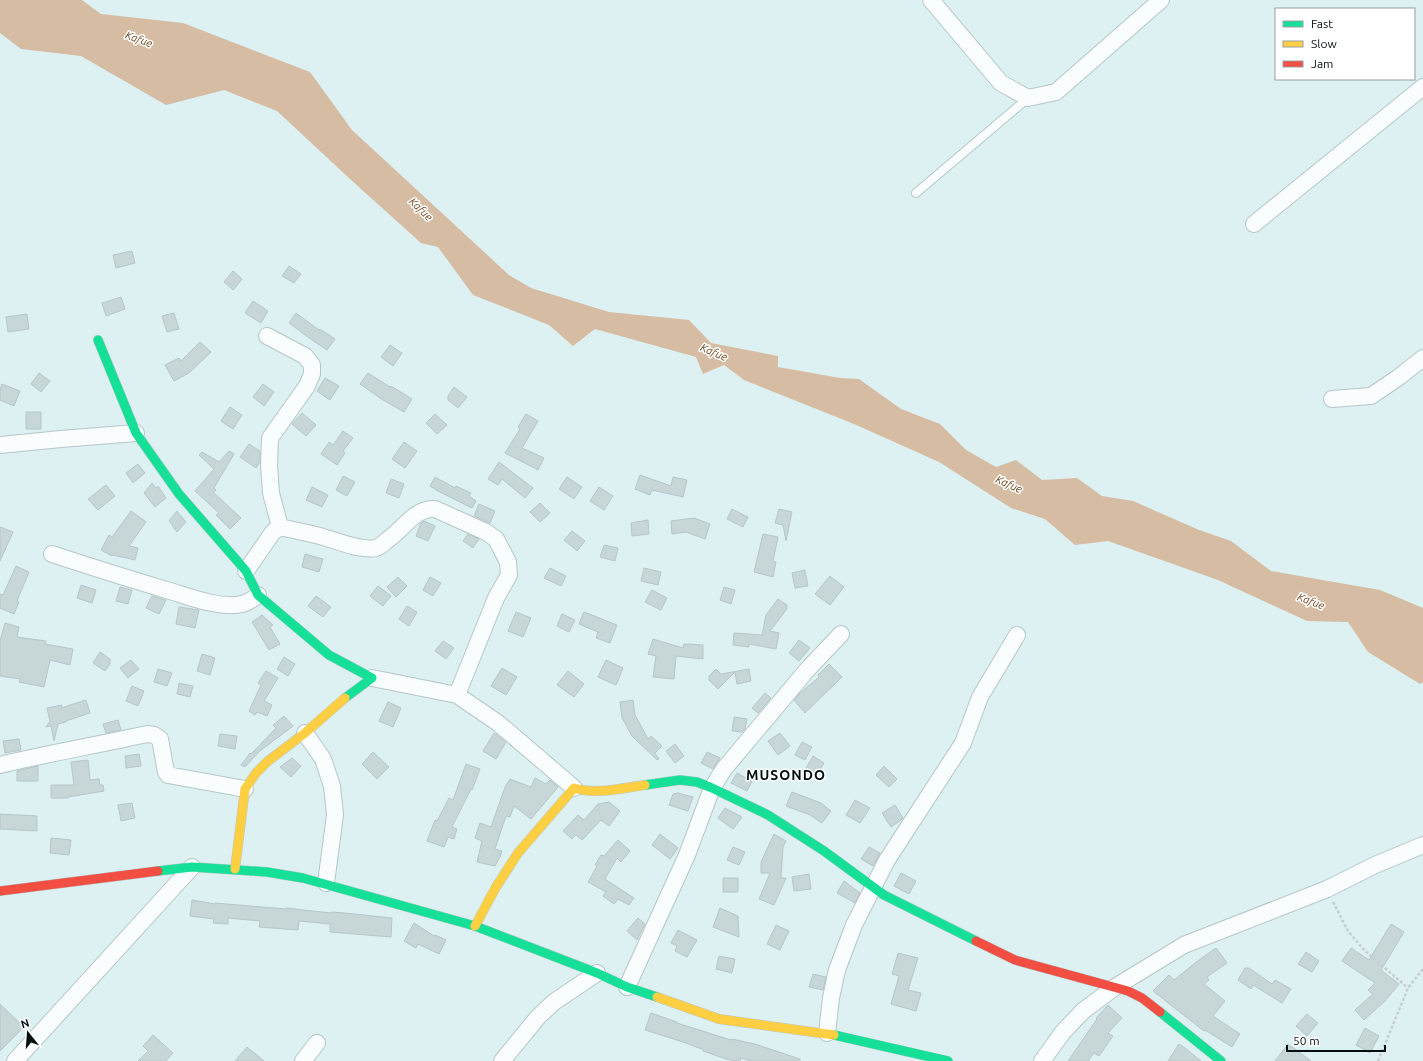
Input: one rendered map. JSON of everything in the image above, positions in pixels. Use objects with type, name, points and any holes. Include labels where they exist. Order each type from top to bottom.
[{"type":"street","points":[[931,0],[1001,83],[1028,98],[1056,92],[1161,0]]},
{"type":"street","points":[[1254,224],[1423,87]]},
{"type":"street","points":[[267,336],[304,356],[312,365],[312,374],[307,386],[270,438],[269,466],[271,493],[280,527]]},
{"type":"street","points":[[98,340],[136,433],[145,448],[179,494],[246,571],[258,595],[329,655],[372,678],[457,695],[498,723],[574,788],[584,791],[599,791],[680,780],[696,782],[712,788],[768,815],[824,851],[884,895],[1015,960],[1128,990],[1142,998],[1220,1061]]},
{"type":"street","points":[[1332,398],[1371,396],[1423,358]]},
{"type":"street","points":[[0,445],[136,433]]},
{"type":"street","points":[[246,571],[273,532],[280,527],[315,534],[364,548],[377,548],[390,539],[416,514],[430,508],[486,532],[496,539],[508,562],[508,575],[496,598],[457,695]]},
{"type":"street","points":[[52,554],[134,580],[212,602],[229,605],[241,604],[252,600],[258,595]]},
{"type":"street","points":[[627,987],[687,855],[712,788],[724,769],[807,670],[841,634]]},
{"type":"street","points":[[827,1033],[831,998],[837,970],[854,926],[872,886],[887,860],[963,743],[980,697],[1017,635]]},
{"type":"street","points":[[235,869],[245,789],[256,773],[268,761],[305,733],[324,714],[372,678]]},
{"type":"street","points":[[305,733],[323,759],[332,786],[335,815],[326,884]]},
{"type":"street","points":[[0,765],[45,754],[77,749],[147,734],[154,735],[160,739],[166,772],[168,775],[245,789]]},
{"type":"street","points":[[475,926],[496,887],[518,853],[574,788]]},
{"type":"street","points":[[1042,1061],[1063,1032],[1083,1011],[1116,987],[1184,945],[1327,889],[1374,865],[1423,845]]},
{"type":"street","points":[[15,1061],[192,867]]},
{"type":"street","points":[[0,891],[192,867],[267,872],[303,878],[475,926],[597,973],[627,987],[719,1019],[827,1033],[948,1061]]},
{"type":"street","points":[[502,1061],[538,1017],[554,1002],[597,973]]},
{"type":"street","points":[[303,1061],[317,1043]]},
{"type":"lane","points":[[916,193],[1028,98]]},
{"type":"path","points":[[1327,889],[1348,931],[1364,950],[1408,988]]},
{"type":"path","points":[[1378,1061],[1408,988],[1423,970]]},
{"type":"water","name":"Kafue","points":[[0,0],[82,0],[101,14],[183,23],[310,72],[352,130],[509,275],[531,288],[609,312],[689,320],[711,343],[778,356],[778,367],[840,378],[859,379],[901,409],[940,424],[966,450],[996,467],[1016,460],[1042,480],[1077,478],[1102,496],[1133,501],[1199,530],[1231,541],[1271,571],[1380,590],[1423,608],[1423,682],[1420,684],[1368,652],[1348,622],[1307,621],[1218,580],[1108,541],[1075,545],[1045,519],[1011,508],[939,462],[854,424],[744,380],[724,365],[703,374],[696,357],[595,329],[573,346],[549,325],[473,295],[438,247],[421,243],[277,111],[224,90],[166,105],[81,56],[21,49],[0,33]]},
{"type":"building","points":[[132,251],[135,263],[116,268],[113,255]]},
{"type":"building","points":[[289,266],[301,274],[294,283],[282,276]]},
{"type":"building","points":[[233,271],[242,279],[233,290],[224,282]]},
{"type":"building","points":[[121,297],[125,309],[106,316],[102,303]]},
{"type":"building","points":[[253,301],[268,311],[261,323],[245,313]]},
{"type":"building","points":[[174,313],[179,329],[167,332],[162,316]]},
{"type":"building","points":[[296,313],[319,330],[320,329],[335,339],[327,350],[289,323]]},
{"type":"building","points":[[27,314],[29,329],[8,332],[6,317]]},
{"type":"building","points":[[200,342],[211,352],[189,373],[174,381],[165,365],[179,358],[181,361]]},
{"type":"building","points":[[390,345],[402,353],[393,366],[381,357]]},
{"type":"building","points":[[39,373],[50,381],[41,392],[31,384]]},
{"type":"building","points":[[368,373],[412,399],[404,412],[360,384]]},
{"type":"building","points":[[325,378],[339,386],[330,400],[317,391]]},
{"type":"building","points":[[2,384],[20,391],[14,406],[0,400],[0,390]]},
{"type":"building","points":[[263,384],[274,392],[264,406],[253,397]]},
{"type":"building","points":[[454,387],[467,397],[458,408],[448,400],[448,396]]},
{"type":"building","points":[[230,407],[242,415],[233,429],[221,421]]},
{"type":"building","points":[[26,412],[41,412],[41,429],[26,429]]},
{"type":"building","points":[[302,413],[316,425],[306,436],[292,424]]},
{"type":"building","points":[[435,414],[447,425],[437,434],[426,423]]},
{"type":"building","points":[[526,414],[538,421],[522,448],[544,458],[538,470],[505,453],[520,429],[518,427]]},
{"type":"building","points":[[343,431],[353,438],[343,451],[345,453],[337,465],[321,454],[329,442],[333,445]]},
{"type":"building","points":[[404,442],[417,451],[405,468],[392,459]]},
{"type":"building","points":[[249,444],[260,451],[260,462],[256,468],[240,457]]},
{"type":"building","points":[[229,451],[234,454],[214,488],[216,490],[213,492],[241,518],[230,529],[216,515],[219,513],[195,491],[214,469],[199,455],[202,452],[219,462]]},
{"type":"building","points":[[499,462],[533,488],[525,498],[502,479],[498,485],[488,479]]},
{"type":"building","points":[[138,464],[145,473],[133,483],[126,473]]},
{"type":"building","points":[[640,475],[671,486],[673,477],[687,480],[683,497],[652,490],[650,495],[635,489]]},
{"type":"building","points":[[343,476],[355,482],[347,496],[336,490]]},
{"type":"building","points":[[435,477],[455,488],[456,486],[471,493],[469,496],[476,501],[472,508],[430,486]]},
{"type":"building","points":[[567,477],[582,487],[574,499],[559,489]]},
{"type":"building","points":[[391,479],[404,484],[399,498],[386,493]]},
{"type":"building","points":[[152,483],[156,488],[158,486],[166,498],[155,507],[144,493]]},
{"type":"building","points":[[106,485],[115,496],[98,510],[88,499]]},
{"type":"building","points":[[312,487],[328,495],[322,507],[306,500]]},
{"type":"building","points":[[599,487],[613,496],[604,510],[590,501]]},
{"type":"building","points":[[540,503],[550,513],[540,522],[530,512]]},
{"type":"building","points":[[479,504],[495,511],[490,523],[474,516]]},
{"type":"building","points":[[732,509],[748,517],[743,527],[727,519]]},
{"type":"building","points":[[779,509],[792,512],[786,541],[783,525],[775,523]]},
{"type":"building","points":[[131,511],[146,522],[129,546],[138,548],[135,560],[112,556],[101,550],[109,535],[112,537]]},
{"type":"building","points":[[177,511],[186,522],[177,532],[169,521]]},
{"type":"building","points":[[694,518],[710,524],[705,539],[686,532],[672,534],[671,521]]},
{"type":"building","points":[[648,520],[649,534],[632,536],[631,523]]},
{"type":"building","points":[[424,521],[435,526],[428,541],[416,536],[421,523]]},
{"type":"building","points":[[0,527],[13,532],[0,561]]},
{"type":"building","points":[[572,531],[585,541],[577,551],[564,540]]},
{"type":"building","points":[[468,534],[479,539],[473,548],[463,541]]},
{"type":"building","points":[[763,534],[778,537],[773,561],[776,562],[773,577],[754,572]]},
{"type":"building","points":[[604,545],[618,548],[615,561],[600,557]]},
{"type":"building","points":[[305,554],[323,559],[319,572],[302,567]]},
{"type":"building","points":[[16,566],[29,572],[17,601],[19,602],[14,614],[0,608],[0,594],[3,595]]},
{"type":"building","points":[[550,568],[566,576],[561,586],[544,578]]},
{"type":"building","points":[[644,568],[661,572],[658,585],[641,581]]},
{"type":"building","points":[[805,570],[808,586],[795,588],[792,573]]},
{"type":"building","points":[[830,576],[844,587],[830,605],[815,594]]},
{"type":"building","points":[[398,577],[407,586],[396,597],[387,587]]},
{"type":"building","points":[[430,577],[441,583],[433,596],[423,590]]},
{"type":"building","points":[[81,585],[96,590],[92,603],[77,598]]},
{"type":"building","points":[[378,586],[391,596],[383,606],[370,596]]},
{"type":"building","points":[[120,587],[132,590],[128,604],[116,601]]},
{"type":"building","points":[[724,587],[735,590],[731,604],[720,600]]},
{"type":"building","points":[[652,590],[667,598],[661,610],[645,602]]},
{"type":"building","points":[[152,596],[166,600],[159,614],[146,608]]},
{"type":"building","points":[[316,596],[331,607],[323,617],[308,606]]},
{"type":"building","points":[[778,599],[787,605],[787,609],[770,631],[779,633],[776,649],[749,644],[749,647],[733,645],[734,633],[762,635],[766,615]]},
{"type":"building","points":[[407,606],[417,612],[409,626],[399,619]]},
{"type":"building","points":[[179,607],[199,610],[195,628],[176,624]]},
{"type":"building","points":[[516,612],[531,618],[523,637],[508,631]]},
{"type":"building","points":[[584,612],[617,625],[610,643],[596,638],[598,632],[579,624]]},
{"type":"building","points":[[562,614],[575,620],[569,632],[557,626]]},
{"type":"building","points":[[262,615],[273,625],[270,627],[280,644],[269,650],[252,622]]},
{"type":"building","points":[[5,623],[19,627],[17,637],[46,641],[45,644],[73,649],[70,665],[50,660],[44,687],[19,682],[20,679],[0,676],[0,641]]},
{"type":"building","points":[[653,639],[683,648],[684,644],[703,645],[703,659],[676,656],[674,679],[653,677],[656,656],[648,654]]},
{"type":"building","points":[[799,640],[810,648],[799,661],[789,653]]},
{"type":"building","points":[[443,641],[454,648],[446,659],[435,651]]},
{"type":"building","points":[[100,652],[110,659],[110,664],[105,671],[93,663]]},
{"type":"building","points":[[202,654],[215,658],[210,675],[197,671]]},
{"type":"building","points":[[284,657],[295,664],[288,676],[277,669]]},
{"type":"building","points":[[131,660],[139,669],[128,678],[120,668]]},
{"type":"building","points":[[606,660],[623,668],[616,685],[598,677]]},
{"type":"building","points":[[829,664],[842,677],[805,713],[794,700],[819,677],[818,675]]},
{"type":"building","points":[[502,668],[517,677],[506,695],[491,686]]},
{"type":"building","points":[[158,669],[172,673],[167,686],[154,682]]},
{"type":"building","points":[[716,669],[721,674],[749,669],[751,681],[737,684],[735,672],[718,689],[709,680],[709,676]]},
{"type":"building","points":[[266,671],[278,678],[264,701],[272,705],[267,716],[257,712],[255,715],[249,711],[261,685],[258,683]]},
{"type":"building","points":[[568,671],[584,684],[574,697],[557,685]]},
{"type":"building","points":[[179,683],[193,686],[190,697],[177,694]]},
{"type":"building","points":[[132,686],[144,691],[138,706],[126,701]]},
{"type":"building","points":[[765,693],[771,698],[758,713],[752,708]]},
{"type":"building","points":[[86,700],[90,713],[58,724],[54,741],[51,726],[46,727],[50,721],[47,708],[62,705],[61,708]]},
{"type":"building","points":[[633,700],[635,715],[648,739],[651,736],[662,746],[655,753],[659,759],[657,760],[632,736],[622,718],[620,702]]},
{"type":"building","points":[[388,702],[401,708],[393,727],[379,721]]},
{"type":"building","points":[[284,716],[293,726],[260,751],[245,767],[241,765],[250,753],[251,754],[276,728],[273,725]]},
{"type":"building","points":[[734,717],[747,719],[745,729],[742,732],[732,731]]},
{"type":"building","points":[[118,720],[121,730],[106,733],[103,724]]},
{"type":"building","points":[[494,733],[506,742],[496,759],[483,751]]},
{"type":"building","points":[[780,733],[790,746],[778,755],[768,741]]},
{"type":"building","points":[[220,734],[237,736],[235,749],[218,746]]},
{"type":"building","points":[[19,739],[21,750],[5,753],[3,741]]},
{"type":"building","points":[[802,742],[812,747],[805,760],[795,755]]},
{"type":"building","points":[[675,744],[684,756],[675,763],[666,751]]},
{"type":"building","points":[[373,752],[389,767],[377,779],[362,764]]},
{"type":"building","points":[[707,752],[720,758],[713,769],[701,763]]},
{"type":"building","points":[[139,754],[141,766],[126,768],[125,756]]},
{"type":"building","points":[[813,756],[824,763],[816,776],[805,770]]},
{"type":"building","points":[[292,758],[301,766],[291,777],[280,767]]},
{"type":"building","points":[[88,760],[90,780],[99,779],[100,785],[103,785],[104,791],[68,798],[51,798],[51,785],[74,785],[71,762]]},
{"type":"building","points":[[466,764],[480,769],[472,790],[471,789],[452,827],[457,829],[454,839],[448,837],[444,847],[427,841],[435,820],[437,821],[449,798],[453,800]]},
{"type":"building","points":[[38,766],[38,781],[17,781],[17,771]]},
{"type":"building","points":[[884,766],[897,779],[889,787],[876,775]]},
{"type":"building","points":[[737,773],[752,781],[747,791],[731,783]]},
{"type":"building","points":[[535,778],[546,784],[550,780],[558,787],[531,819],[514,806],[510,817],[506,816],[495,849],[502,851],[495,866],[477,862],[482,841],[475,838],[480,823],[491,827],[505,787],[510,779],[531,787]]},
{"type":"building","points":[[792,792],[821,803],[831,811],[822,823],[810,815],[786,806]]},
{"type":"building","points":[[678,793],[693,797],[688,811],[669,805],[673,794]]},
{"type":"building","points":[[855,800],[870,808],[860,823],[846,815]]},
{"type":"building","points":[[609,802],[620,811],[609,826],[601,820],[582,840],[576,835],[572,839],[563,831],[578,815],[584,820],[598,804]]},
{"type":"building","points":[[132,803],[135,818],[121,821],[118,805]]},
{"type":"building","points":[[895,805],[903,818],[891,827],[882,813]]},
{"type":"building","points":[[725,808],[742,817],[733,829],[718,818]]},
{"type":"building","points":[[0,814],[37,816],[37,831],[0,829]]},
{"type":"building","points":[[660,834],[678,848],[670,859],[652,845]]},
{"type":"building","points":[[774,834],[786,841],[783,847],[781,878],[786,878],[774,905],[759,899],[770,873],[761,873],[761,862]]},
{"type":"building","points":[[51,838],[71,840],[69,855],[50,853]]},
{"type":"building","points":[[618,840],[630,851],[621,862],[617,858],[605,879],[634,898],[629,905],[618,899],[614,904],[603,896],[606,892],[588,882],[601,855],[604,856]]},
{"type":"building","points":[[733,847],[745,852],[739,865],[727,860]]},
{"type":"building","points":[[869,847],[880,853],[873,866],[861,859]]},
{"type":"building","points":[[901,873],[916,881],[909,894],[894,886]]},
{"type":"building","points":[[809,874],[811,889],[794,891],[792,877]]},
{"type":"building","points":[[723,878],[738,878],[738,892],[723,892]]},
{"type":"building","points":[[844,881],[860,893],[855,903],[837,893]]},
{"type":"building","points":[[192,900],[215,904],[286,908],[392,918],[391,937],[330,932],[330,924],[299,921],[298,930],[259,927],[260,921],[228,918],[228,924],[213,923],[214,919],[190,916]]},
{"type":"building","points":[[720,908],[738,916],[739,937],[713,927]]},
{"type":"building","points":[[638,918],[645,924],[637,940],[627,931]]},
{"type":"building","points":[[414,923],[434,936],[435,935],[446,940],[439,954],[418,944],[416,948],[404,941]]},
{"type":"building","points":[[1391,924],[1404,932],[1381,970],[1399,984],[1385,1001],[1364,1020],[1355,1010],[1373,994],[1368,990],[1375,983],[1342,961],[1351,948],[1369,960]]},
{"type":"building","points":[[776,925],[789,931],[780,950],[767,944]]},
{"type":"building","points":[[678,930],[697,940],[687,957],[675,951],[677,946],[671,943]]},
{"type":"building","points":[[1216,948],[1227,963],[1207,977],[1209,980],[1204,984],[1225,1001],[1213,1016],[1240,1034],[1232,1047],[1205,1030],[1204,1031],[1153,991],[1169,975],[1174,980]]},
{"type":"building","points":[[1306,952],[1319,961],[1312,972],[1298,964]]},
{"type":"building","points":[[898,953],[918,958],[908,990],[921,993],[916,1011],[891,1004],[899,976],[892,974]]},
{"type":"building","points":[[719,956],[735,959],[732,973],[716,969]]},
{"type":"building","points":[[1245,968],[1249,968],[1272,984],[1275,980],[1291,989],[1282,1003],[1253,985],[1251,989],[1238,980]]},
{"type":"building","points":[[813,974],[826,977],[823,990],[809,987]]},
{"type":"building","points":[[0,1004],[24,1027],[0,1051]]},
{"type":"building","points":[[1108,1005],[1122,1018],[1108,1033],[1113,1036],[1099,1056],[1094,1053],[1088,1061],[1068,1061],[1097,1019],[1096,1018]]},
{"type":"building","points":[[651,1013],[731,1040],[755,1044],[800,1059],[800,1061],[751,1061],[741,1058],[740,1061],[736,1061],[726,1059],[683,1042],[645,1030]]},
{"type":"building","points":[[1307,1014],[1318,1023],[1307,1036],[1296,1026]]},
{"type":"building","points":[[1365,1028],[1379,1036],[1370,1053],[1356,1045]]},
{"type":"building","points":[[153,1035],[173,1053],[166,1061],[138,1061],[148,1051],[143,1046]]},
{"type":"building","points":[[1179,1044],[1185,1048],[1201,1061],[1168,1061]]},
{"type":"building","points":[[1288,1044],[1299,1052],[1311,1061],[1275,1061]]},
{"type":"building","points":[[247,1047],[264,1061],[235,1061]]},
{"type":"traffic: fast","points":[[98,340],[136,433],[179,494],[246,571],[258,595],[329,655],[372,678],[345,698]]},
{"type":"traffic: fast","points":[[645,785],[680,780],[697,782],[712,788],[768,815],[824,851],[884,895],[976,941]]},
{"type":"traffic: fast","points":[[158,871],[192,867],[267,872],[303,878],[475,926],[597,973],[627,987],[657,997]]},
{"type":"traffic: fast","points":[[1160,1012],[1221,1061]]},
{"type":"traffic: fast","points":[[834,1035],[948,1061]]},
{"type":"traffic: slow","points":[[235,869],[245,789],[256,773],[268,761],[305,733],[345,698]]},
{"type":"traffic: slow","points":[[475,926],[496,887],[518,853],[574,788],[601,791],[645,785]]},
{"type":"traffic: slow","points":[[657,997],[719,1019],[834,1035]]},
{"type":"traffic: jam","points":[[0,891],[158,871]]},
{"type":"traffic: jam","points":[[976,941],[1015,960],[1128,991],[1142,998],[1160,1012]]},
{"type":"district","name":"MUSONDO","points":[[786,775]]}]
